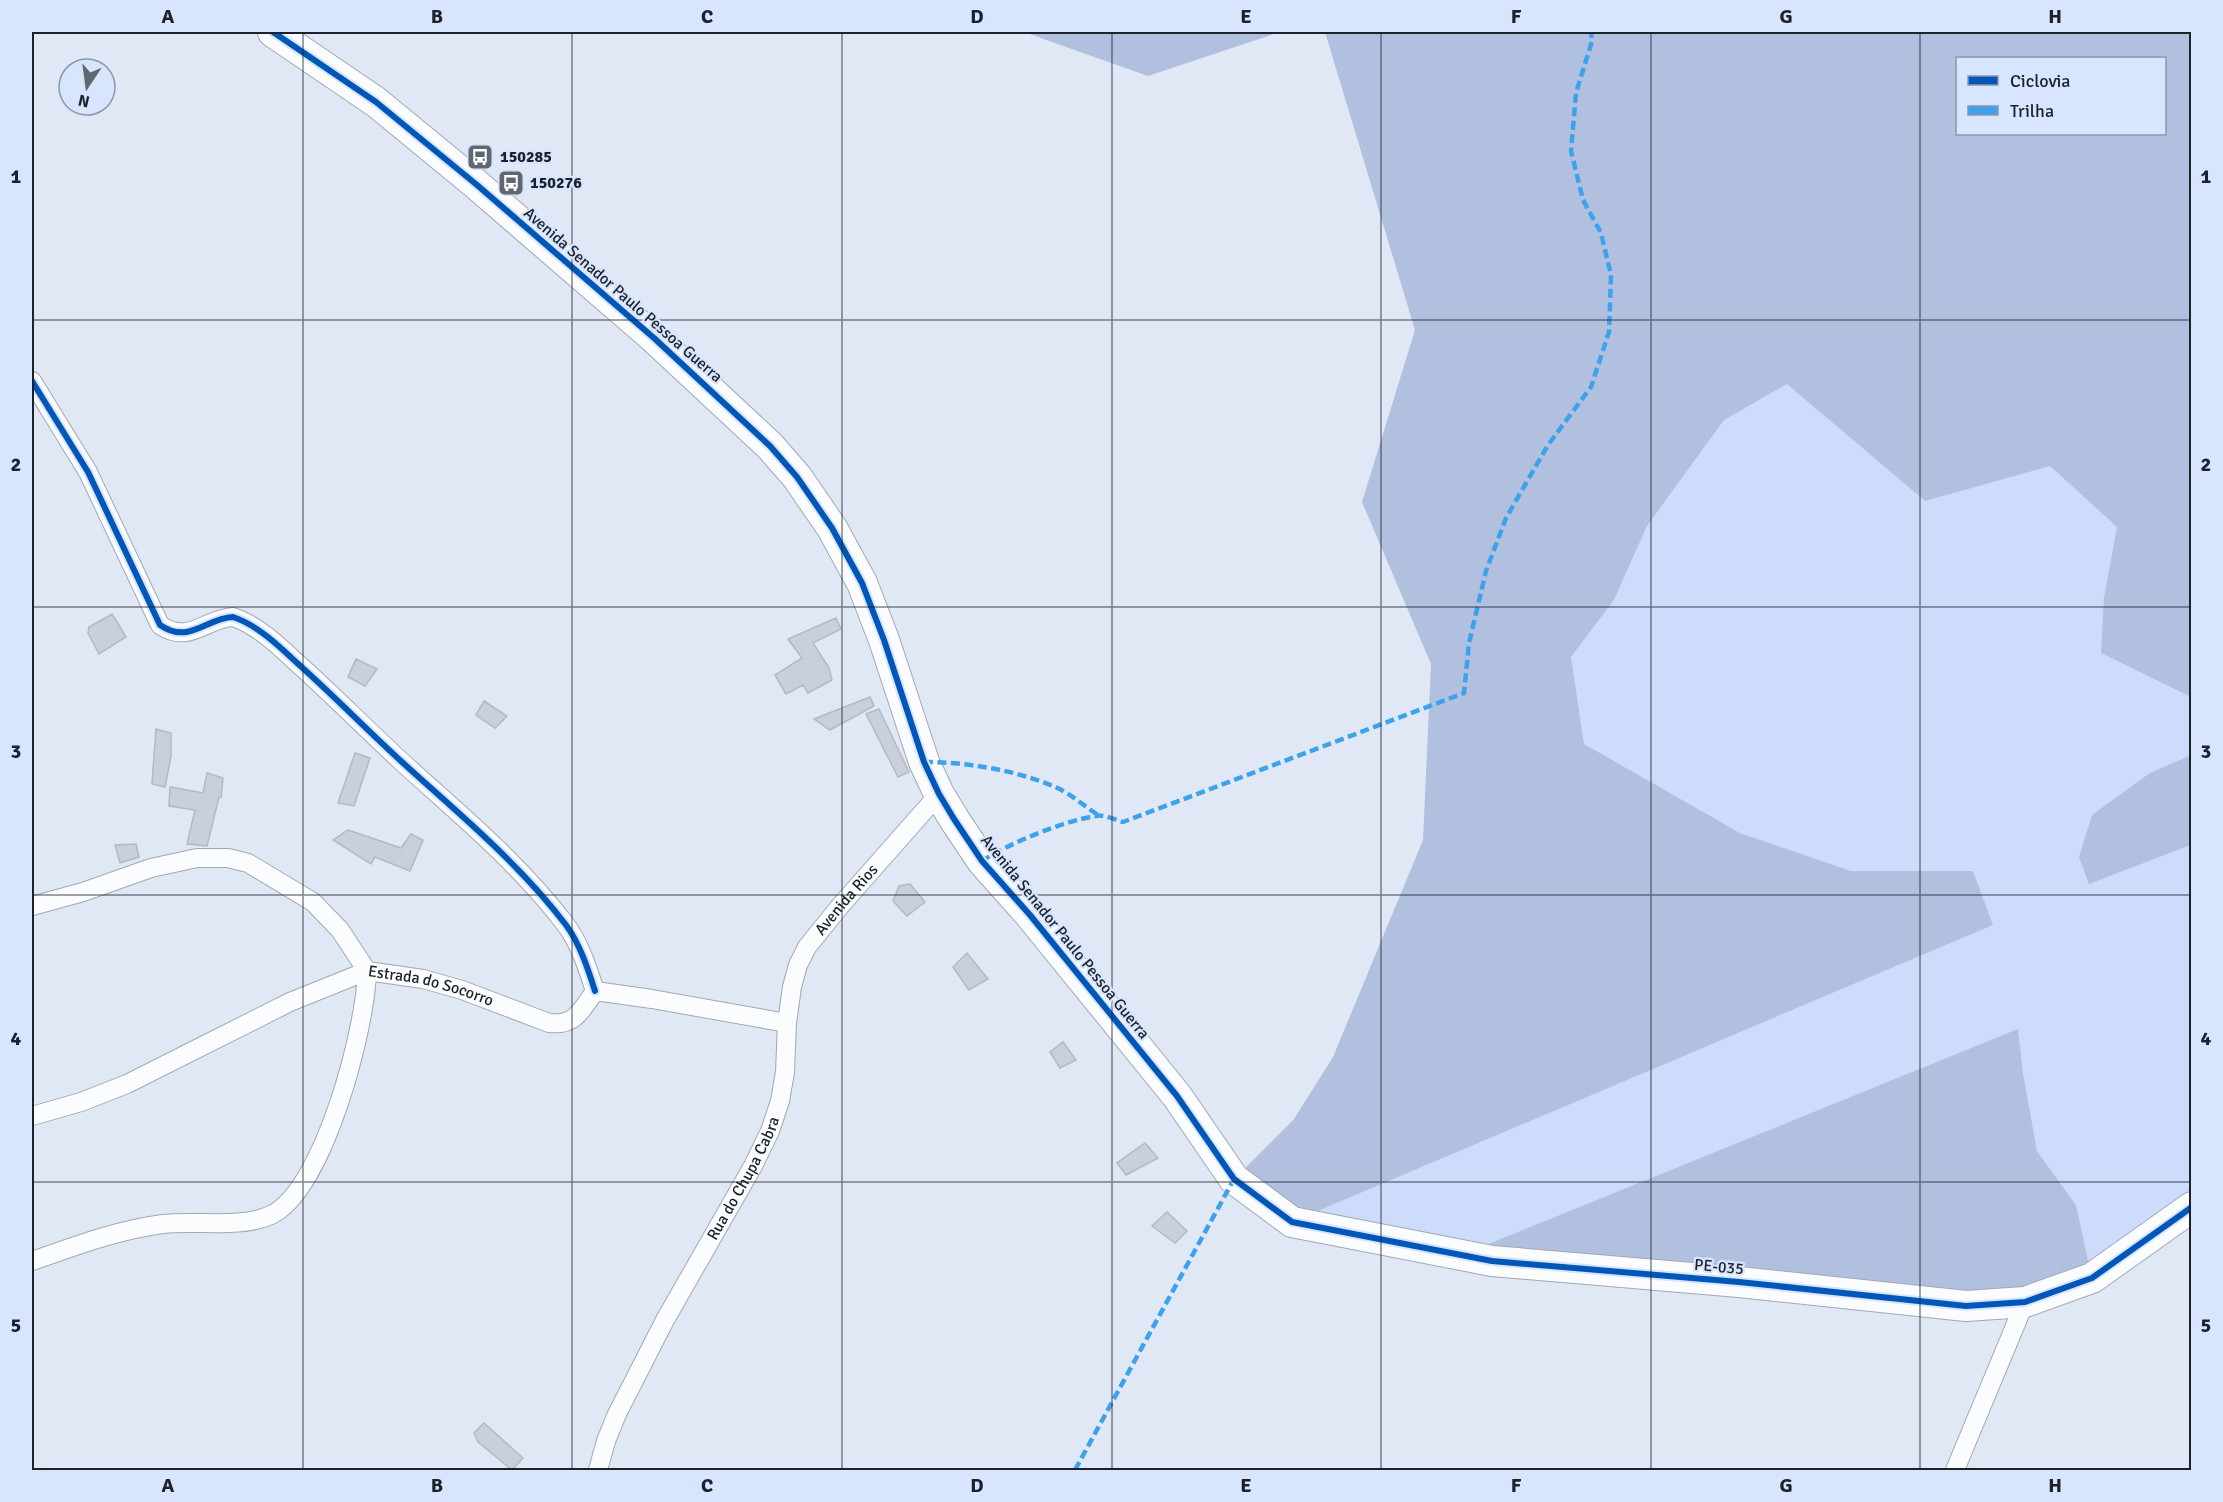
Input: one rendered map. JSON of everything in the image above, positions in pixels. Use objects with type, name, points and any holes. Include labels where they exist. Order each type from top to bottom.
[{"type":"main road","name":"Avenida Senador Paulo Pessoa Guerra","points":[[273,32],[376,102],[468,178],[654,338],[770,446],[797,477],[826,520],[862,583],[884,640],[924,762],[939,795],[982,861],[1030,915],[1165,1080],[1234,1179]]},
{"type":"main road","name":"PE-035","points":[[1234,1179],[1292,1222],[1341,1230],[1458,1256],[1966,1306],[2025,1302],[2092,1278],[2192,1207]]},
{"type":"street","points":[[32,381],[88,472],[160,625],[167,631],[188,632],[233,617],[253,627],[284,651],[401,761],[453,806],[542,895],[567,927],[589,972],[595,991],[787,1023]]},
{"type":"street","name":"Avenida Rios","points":[[787,1023],[792,987],[798,965],[807,947],[861,882],[939,795]]},
{"type":"street","name":"Estrada do Socorro","points":[[32,906],[151,868],[197,858],[228,858],[248,863],[313,902],[340,930],[367,971],[423,979],[473,994],[549,1023],[561,1024],[573,1019],[595,991]]},
{"type":"street","points":[[32,1116],[81,1102],[127,1084],[290,1002],[367,971],[365,1006],[356,1048],[325,1140],[308,1176],[293,1198],[281,1210],[268,1216],[243,1221],[166,1223],[143,1227],[110,1234],[32,1262]]},
{"type":"street","name":"Rua do Chupa Cabra","points":[[598,1470],[616,1414],[665,1320],[753,1166],[770,1131],[780,1101],[785,1072],[787,1023]]},
{"type":"street","points":[[1955,1470],[2025,1302]]},
{"type":"shaded area","points":[[1024,32],[1280,32],[1148,76]]},
{"type":"shaded area","points":[[1325,32],[2191,32],[2191,697],[2101,653],[2104,597],[2117,527],[2050,466],[1925,501],[1787,384],[1724,420],[1647,526],[1614,600],[1571,657],[1584,744],[1740,833],[1851,871],[1973,871],[1993,925],[1292,1222],[1234,1179],[1294,1119],[1333,1057],[1423,840],[1431,664],[1362,502],[1415,330]]},
{"type":"shaded area","points":[[1787,383],[1925,501],[2049,465],[2117,527],[2104,597],[2101,652],[2191,697],[2191,755],[2150,773],[2089,884],[2191,845],[2191,1207],[2092,1278],[2076,1205],[2037,1151],[2018,1030],[1459,1256],[1292,1222],[1993,925],[1973,871],[1851,871],[1740,833],[1584,745],[1571,657],[1614,600],[1647,526],[1724,420]]},
{"type":"shaded area","points":[[2191,755],[2191,845],[2089,884],[2079,857],[2092,815],[2150,773]]},
{"type":"shaded area","points":[[2018,1029],[2023,1073],[2037,1151],[2076,1205],[2092,1278],[2025,1302],[1459,1256]]},
{"type":"building","points":[[112,614],[126,637],[99,654],[88,633],[89,627]]},
{"type":"building","points":[[836,618],[841,629],[813,643],[829,668],[832,680],[808,693],[803,685],[786,694],[775,675],[802,658],[788,639]]},
{"type":"building","points":[[356,659],[377,669],[365,686],[348,677]]},
{"type":"building","points":[[870,697],[874,706],[830,730],[814,719]]},
{"type":"building","points":[[484,701],[507,716],[495,728],[476,715]]},
{"type":"building","points":[[879,709],[909,772],[898,777],[866,714]]},
{"type":"building","points":[[156,729],[171,733],[171,756],[165,787],[152,784]]},
{"type":"building","points":[[355,753],[370,758],[354,806],[338,803]]},
{"type":"building","points":[[207,773],[223,778],[221,797],[219,797],[207,846],[187,844],[195,810],[169,806],[170,787],[203,793]]},
{"type":"building","points":[[348,830],[401,848],[411,834],[423,840],[410,871],[375,857],[371,864],[333,840]]},
{"type":"building","points":[[136,844],[139,857],[120,863],[115,845]]},
{"type":"building","points":[[910,884],[925,902],[907,916],[893,901],[899,886]]},
{"type":"building","points":[[967,953],[988,979],[969,990],[953,967]]},
{"type":"building","points":[[1063,1042],[1076,1060],[1060,1068],[1050,1052]]},
{"type":"building","points":[[1145,1143],[1158,1158],[1126,1175],[1117,1163]]},
{"type":"building","points":[[1167,1212],[1187,1231],[1175,1243],[1152,1226]]},
{"type":"building","points":[[484,1423],[523,1458],[512,1470],[478,1442],[474,1433]]},
{"type":"marked path","points":[[982,861],[1021,840],[1069,822],[1099,816],[1123,822],[1464,693],[1469,643],[1486,571],[1506,518],[1548,445],[1591,387],[1609,332],[1611,275],[1601,233],[1583,200],[1571,151],[1576,93],[1592,41],[1591,32]]},
{"type":"marked path","points":[[924,762],[973,765],[1024,776],[1061,790],[1098,815]]},
{"type":"marked path","points":[[1075,1470],[1234,1179]]},
{"type":"cycle path","points":[[273,32],[376,102],[477,185],[654,338],[770,446],[797,477],[832,528],[862,583],[884,640],[924,762],[954,819],[982,861],[1030,915],[1177,1096],[1234,1179],[1292,1222],[1492,1261],[1739,1282],[1966,1306],[2025,1302],[2092,1278],[2192,1207]]},
{"type":"cycle path","points":[[32,381],[88,472],[160,625],[170,630],[189,632],[214,621],[233,617],[259,630],[274,642],[488,840],[529,881],[571,932],[595,991]]},
{"type":"place","name":"150285","points":[[480,157]]},
{"type":"place","name":"150276","points":[[511,183]]}]
